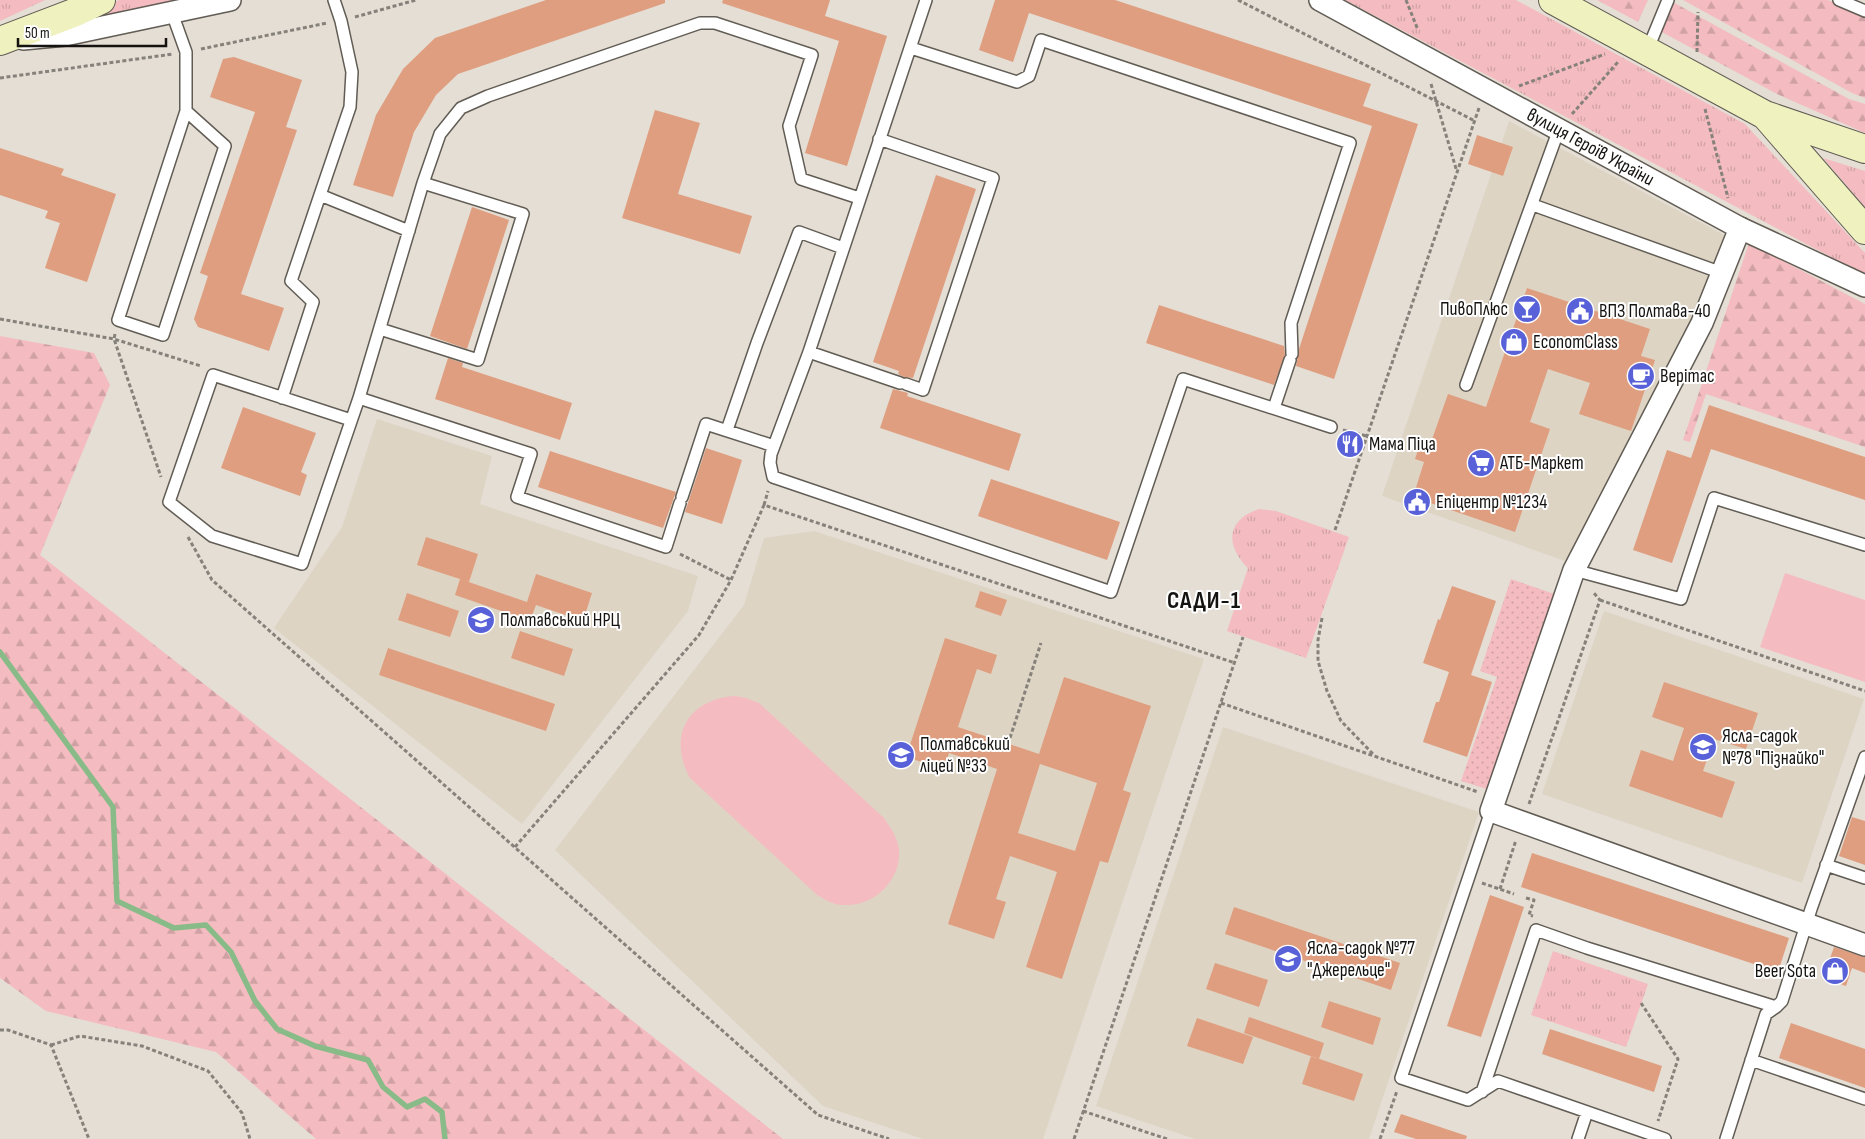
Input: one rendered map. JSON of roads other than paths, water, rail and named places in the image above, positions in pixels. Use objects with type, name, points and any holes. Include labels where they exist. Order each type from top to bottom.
[{"type":"main road","points":[[2,41],[101,0]]},
{"type":"main road","points":[[1553,0],[1766,115],[1865,149]]},
{"type":"main road","points":[[1766,115],[1865,230]]},
{"type":"street","points":[[2,41],[65,35],[230,0]]},
{"type":"street","name":"вулиця Героїв України","points":[[1320,0],[1740,228],[1865,286]]},
{"type":"street","points":[[1740,228],[1702,323],[1574,570],[1493,804],[1522,823],[1865,945]]},
{"type":"lane","points":[[282,398],[313,302],[291,281],[350,107],[352,72],[341,21],[334,0]]},
{"type":"lane","points":[[926,0],[809,352],[774,446],[770,463],[773,477],[1111,592],[1183,379],[1331,427]]},
{"type":"lane","points":[[1640,47],[1668,0]]},
{"type":"lane","points":[[1839,0],[1865,11]]},
{"type":"lane","points":[[172,13],[186,52],[186,111],[118,320],[163,335],[225,146],[186,111]]},
{"type":"lane","points":[[351,420],[213,375],[169,502],[212,536],[302,564],[359,398],[423,183],[440,134],[461,108],[488,96],[700,23],[715,23],[812,54],[789,126],[801,180],[859,198]]},
{"type":"lane","points":[[910,48],[1017,82],[1029,76],[1041,40],[1350,143],[1291,324],[1291,357],[1274,408]]},
{"type":"lane","points":[[1466,385],[1559,129]]},
{"type":"lane","points":[[809,352],[923,390],[993,178],[879,139]]},
{"type":"lane","points":[[380,329],[478,360],[523,214],[423,183]]},
{"type":"lane","points":[[320,195],[409,231]]},
{"type":"lane","points":[[1532,205],[1722,273]]},
{"type":"lane","points":[[727,430],[757,343],[799,232],[843,248]]},
{"type":"lane","points":[[359,398],[531,454],[517,498],[666,547],[706,424],[774,446]]},
{"type":"lane","points":[[1574,570],[1681,599],[1714,498],[1865,545]]},
{"type":"lane","points":[[1726,1139],[1766,1014],[1776,1008],[1782,1001],[1826,865],[1865,757]]},
{"type":"lane","points":[[1493,804],[1401,1078],[1468,1100],[1498,1081],[1666,1139]]},
{"type":"lane","points":[[1826,865],[1865,878]]},
{"type":"lane","points":[[1482,1092],[1536,930],[1776,1008]]},
{"type":"lane","points":[[1751,1060],[1865,1099]]},
{"type":"lane","points":[[1578,1139],[1587,1112]]},
{"type":"waterway","points":[[0,652],[113,807],[117,901],[174,928],[206,925],[231,952],[255,1001],[277,1029],[315,1046],[368,1060],[383,1087],[407,1107],[425,1099],[442,1112],[445,1139]]},
{"type":"place","name":"ПивоПлюс","points":[[1527,309]]},
{"type":"place","name":"ВПЗ Полтава-40","points":[[1580,311]]},
{"type":"place","name":"EconomClass","points":[[1514,342]]},
{"type":"place","name":"Верітас","points":[[1641,376]]},
{"type":"place","name":"Мама Піца","points":[[1350,444]]},
{"type":"place","name":"АТБ-Маркет","points":[[1481,463]]},
{"type":"place","name":"Епіцентр №1234","points":[[1417,502]]},
{"type":"place","name":"Полтавський НРЦ","points":[[481,620]]},
{"type":"place","name":"Ясла-садок №78 \"Пізнайко\"","points":[[1703,747]]},
{"type":"place","name":"Полтавський ліцей №33","points":[[901,755]]},
{"type":"place","name":"Ясла-садок №77 \"Джерельце\"","points":[[1288,959]]},
{"type":"place","name":"Beer Sota","points":[[1835,971]]},
{"type":"district","name":"САДИ-1","points":[[1204,600]]}]
